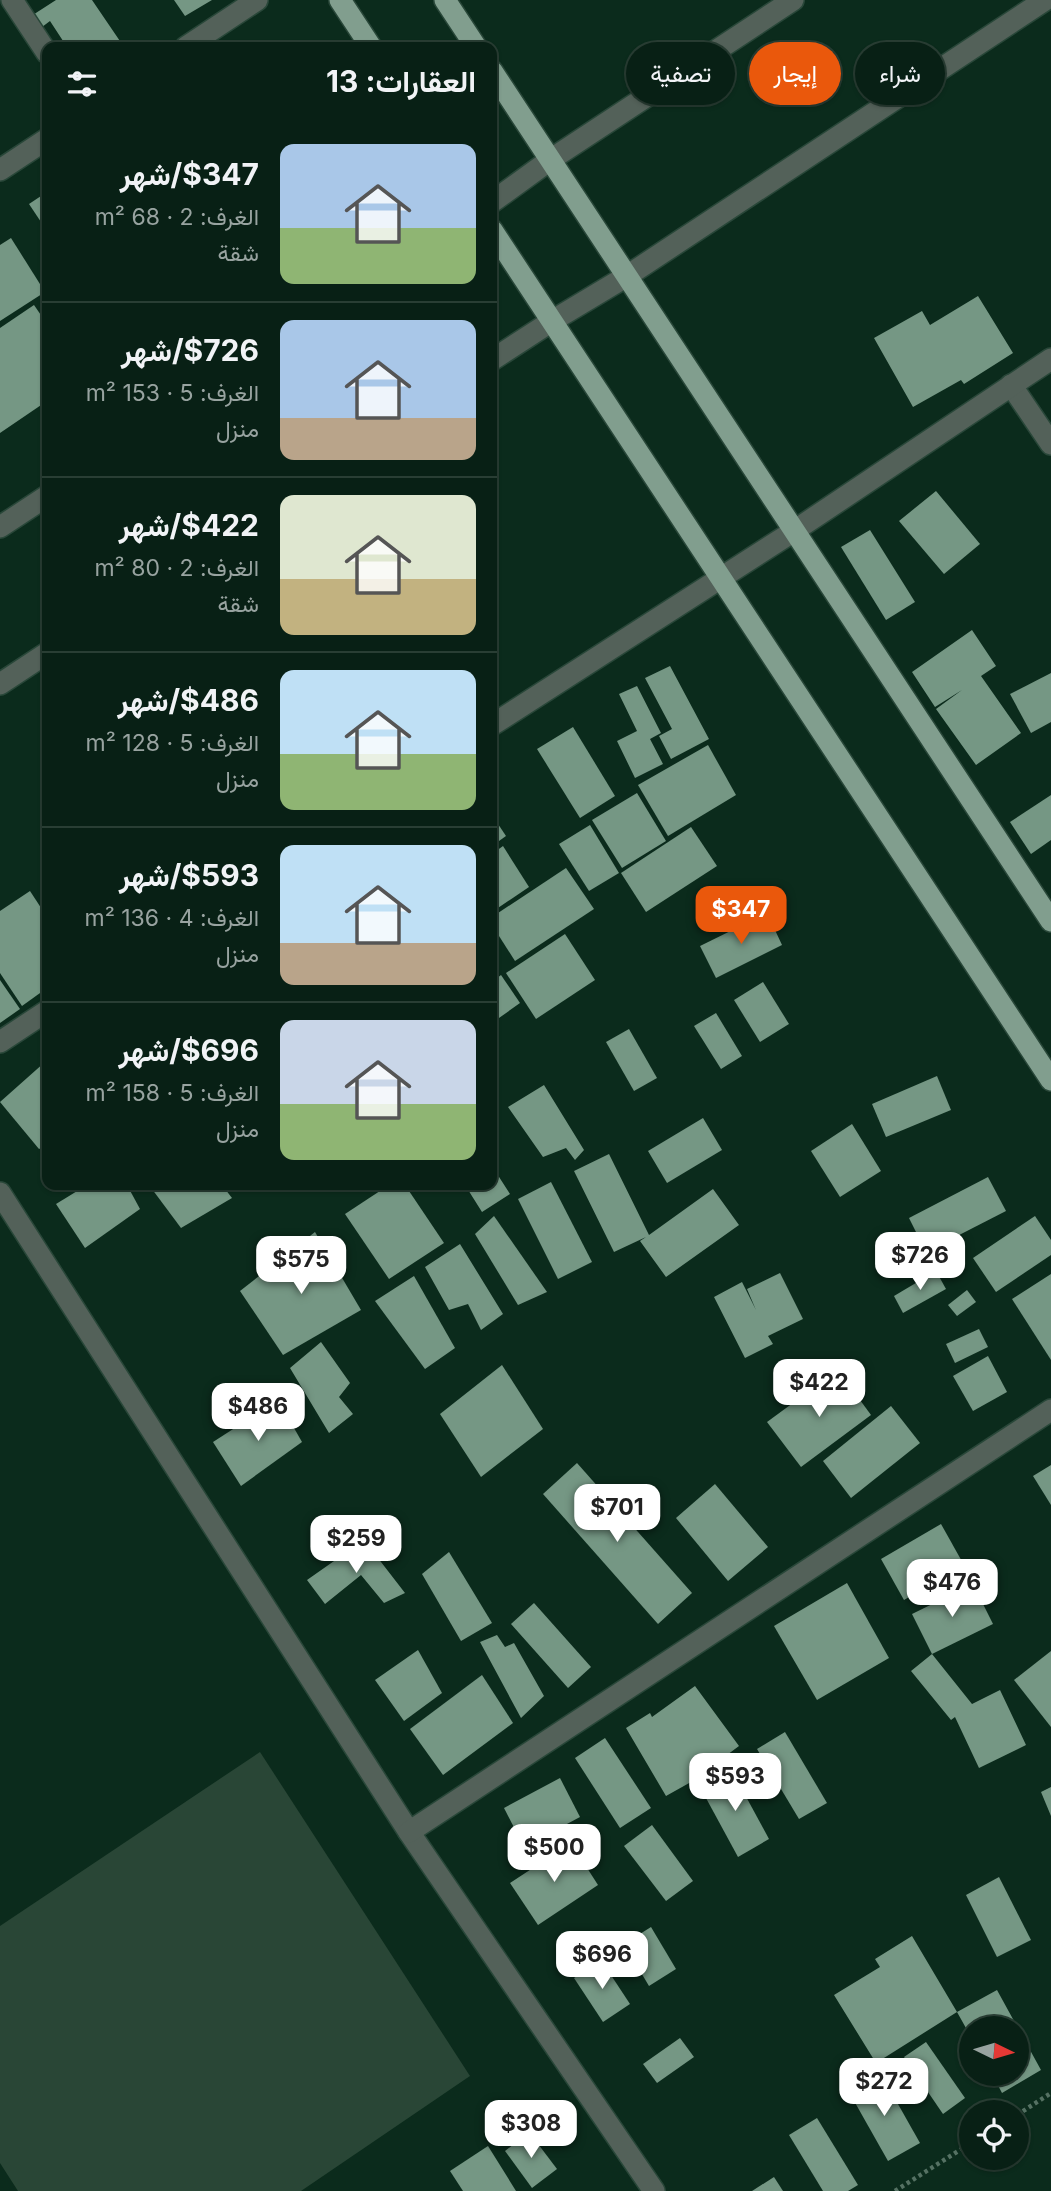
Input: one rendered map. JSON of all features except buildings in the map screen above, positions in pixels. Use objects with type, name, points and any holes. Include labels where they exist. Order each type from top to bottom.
[{"type":"main road","points":[[340,0],[368,42]]},
{"type":"main road","points":[[445,0],[473,42]]},
{"type":"main road","points":[[497,79],[1051,921]]},
{"type":"main road","points":[[497,238],[1051,1080]]},
{"type":"street","points":[[12,0],[42,45]]},
{"type":"street","points":[[194,42],[257,0]]},
{"type":"street","points":[[497,198],[550,160],[793,0]]},
{"type":"street","points":[[497,357],[626,276],[1045,0]]},
{"type":"street","points":[[0,170],[42,142]]},
{"type":"street","points":[[497,722],[794,531],[1051,359]]},
{"type":"street","points":[[1011,385],[1051,444]]},
{"type":"street","points":[[0,527],[42,499]]},
{"type":"street","points":[[0,684],[42,656]]},
{"type":"street","points":[[0,1042],[42,1014]]},
{"type":"street","points":[[0,1193],[409,1832],[654,2191]]},
{"type":"street","points":[[409,1832],[1051,1410]]},
{"type":"path","points":[[1029,2107],[1051,2093]]},
{"type":"path","points":[[895,2191],[959,2151]]},
{"type":"green space","points":[[260,1752],[470,2076],[301,2191],[18,2191],[0,2163],[0,1926]]}]
